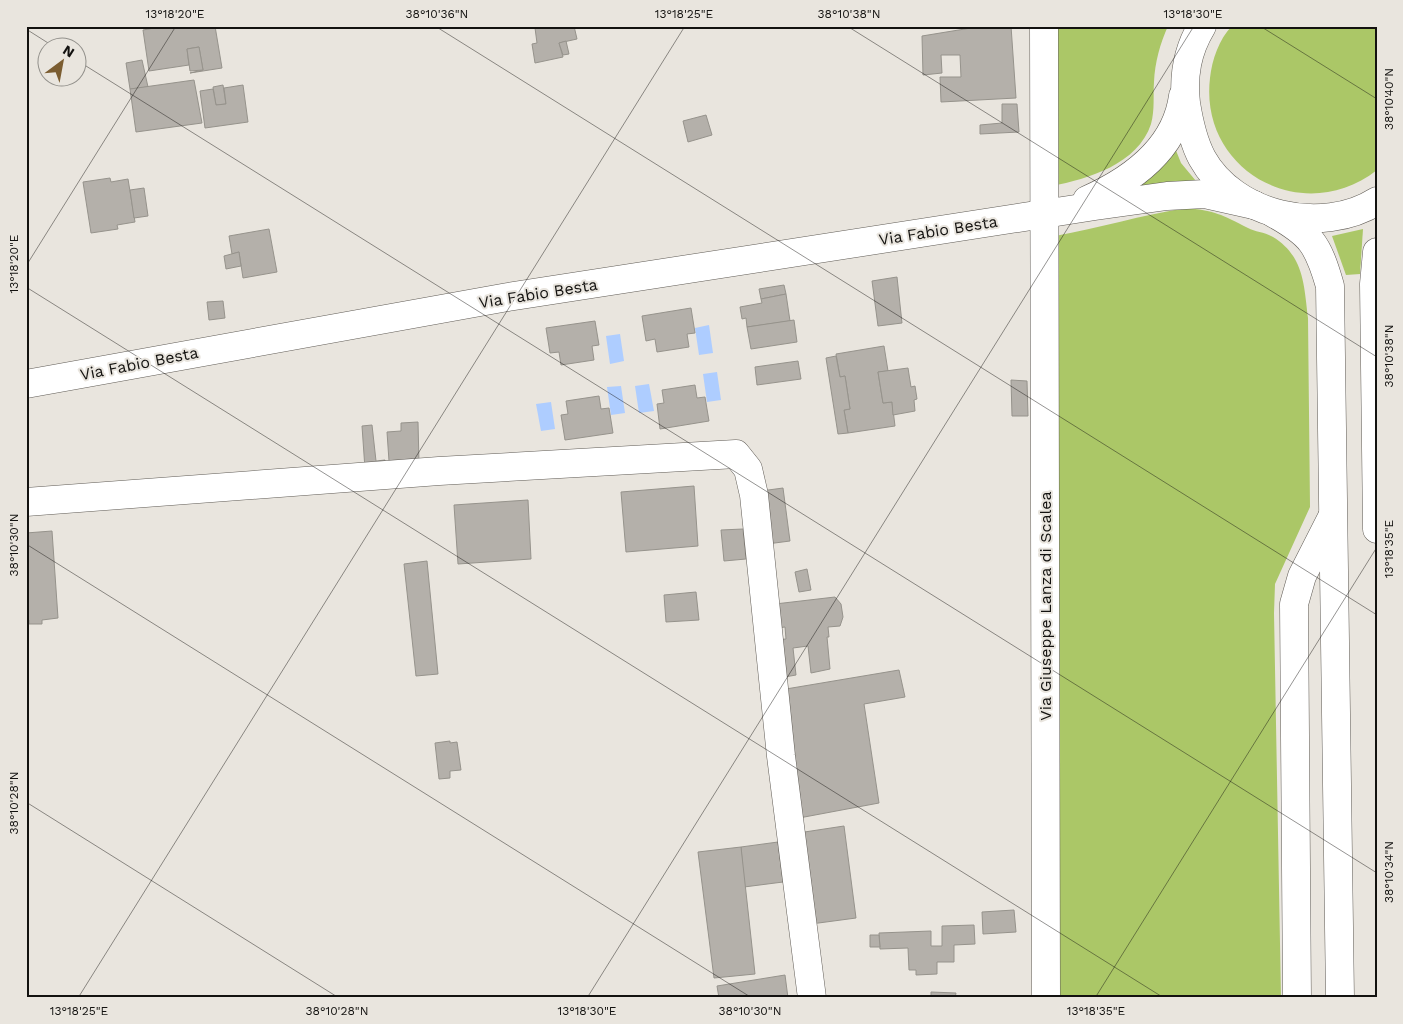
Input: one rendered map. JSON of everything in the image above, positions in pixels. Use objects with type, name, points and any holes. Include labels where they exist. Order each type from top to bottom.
[{"type":"street","name":"Via Giuseppe Lanza di Scalea","points":[[1044,26],[1049,213],[1046,998]]},
{"type":"street","name":"Via Fabio Besta","points":[[1049,213],[1100,194],[1118,184],[1161,150],[1177,122],[1191,47],[1202,26]]},
{"type":"street","points":[[1184,84],[1191,130],[1203,159],[1232,191],[1308,235],[1322,259],[1330,286],[1340,998]]},
{"type":"street","name":"Via Fabio Besta","points":[[26,384],[498,299],[1049,213],[1205,194],[1295,218],[1320,219],[1359,211],[1377,201]]},
{"type":"street","points":[[1377,252],[1374,284],[1377,528]]},
{"type":"street","points":[[26,502],[439,471],[736,454],[748,469],[754,495],[781,756],[812,998]]},
{"type":"street","points":[[1297,998],[1294,604],[1302,576],[1334,513]]},
{"type":"green space","points":[[1050,26],[1168,26],[1157,60],[1151,124],[1144,138],[1135,150],[1110,167],[1081,179],[1052,186]]},
{"type":"green space","points":[[1232,26],[1377,26],[1377,170],[1348,187],[1318,193],[1289,191],[1262,181],[1238,163],[1221,140],[1211,111],[1210,78],[1212,64],[1220,43]]},
{"type":"green space","points":[[1175,148],[1181,163],[1196,181],[1133,189]]},
{"type":"green space","points":[[1186,208],[1218,214],[1251,229],[1270,235],[1283,245],[1297,262],[1301,272],[1307,306],[1310,507],[1275,584],[1281,998],[1059,998],[1055,236]]},
{"type":"green space","points":[[1363,229],[1360,274],[1346,275],[1332,236]]},
{"type":"water","points":[[709,325],[713,353],[699,355],[695,328]]},
{"type":"water","points":[[620,334],[624,361],[610,364],[606,336]]},
{"type":"water","points":[[717,372],[721,400],[707,402],[703,374]]},
{"type":"water","points":[[649,384],[654,411],[639,413],[635,386]]},
{"type":"water","points":[[621,386],[625,413],[611,415],[607,387]]},
{"type":"water","points":[[551,402],[555,429],[541,431],[536,404]]},
{"type":"building","points":[[166,26],[215,26],[222,68],[190,73],[203,70],[199,47],[187,49],[189,65],[149,71],[143,30]]},
{"type":"building","points":[[574,26],[577,39],[559,43],[563,57],[535,63],[532,44],[537,43],[535,28]]},
{"type":"building","points":[[983,26],[1011,26],[1016,98],[941,102],[940,77],[961,77],[960,55],[941,55],[942,73],[923,75],[922,36]]},
{"type":"building","points":[[566,41],[569,54],[563,55],[559,43]]},
{"type":"building","points":[[199,47],[203,70],[190,71],[187,49]]},
{"type":"building","points":[[142,60],[148,87],[130,89],[126,63]]},
{"type":"building","points":[[194,80],[202,123],[136,132],[130,89]]},
{"type":"building","points":[[223,85],[226,104],[216,105],[213,87]]},
{"type":"building","points":[[243,85],[248,122],[205,128],[200,91],[213,89],[216,105],[226,104],[224,88]]},
{"type":"building","points":[[1002,104],[1017,104],[1019,132],[980,134],[980,125],[1002,123]]},
{"type":"building","points":[[706,115],[712,135],[688,142],[683,121]]},
{"type":"building","points":[[110,178],[111,182],[128,179],[135,222],[117,225],[118,229],[91,233],[83,182]]},
{"type":"building","points":[[144,188],[148,216],[134,218],[130,190]]},
{"type":"building","points":[[269,229],[277,272],[243,278],[239,252],[232,254],[229,236]]},
{"type":"building","points":[[239,252],[241,266],[226,269],[224,256]]},
{"type":"building","points":[[897,277],[902,323],[878,326],[872,281]]},
{"type":"building","points":[[784,285],[786,294],[761,299],[759,289]]},
{"type":"building","points":[[786,294],[790,321],[747,327],[746,318],[742,319],[740,307],[762,303],[761,299]]},
{"type":"building","points":[[223,301],[225,318],[209,320],[207,302]]},
{"type":"building","points":[[691,308],[695,333],[687,334],[689,347],[657,352],[655,339],[646,341],[642,316]]},
{"type":"building","points":[[794,320],[797,342],[751,349],[747,327]]},
{"type":"building","points":[[595,321],[599,345],[592,346],[594,360],[561,365],[559,352],[550,353],[546,328]]},
{"type":"building","points":[[884,346],[888,371],[878,372],[883,403],[892,402],[895,426],[848,433],[844,410],[850,409],[845,376],[840,377],[836,354]]},
{"type":"building","points":[[836,356],[840,377],[845,376],[850,409],[844,410],[848,433],[838,434],[826,358]]},
{"type":"building","points":[[798,361],[801,379],[757,385],[755,367]]},
{"type":"building","points":[[908,368],[911,387],[915,386],[917,399],[914,400],[915,411],[893,415],[892,402],[883,403],[878,372]]},
{"type":"building","points":[[1011,380],[1027,381],[1028,416],[1012,416]]},
{"type":"building","points":[[695,385],[697,398],[705,397],[709,421],[660,429],[657,404],[664,403],[662,390]]},
{"type":"building","points":[[599,396],[601,409],[609,408],[613,433],[565,440],[561,415],[568,414],[566,401]]},
{"type":"building","points":[[418,422],[419,463],[389,461],[387,432],[401,431],[401,423]]},
{"type":"building","points":[[372,425],[376,461],[385,460],[386,468],[365,469],[362,426]]},
{"type":"building","points":[[694,486],[698,546],[626,552],[621,492]]},
{"type":"building","points":[[783,488],[790,541],[767,544],[761,491]]},
{"type":"building","points":[[528,500],[531,559],[458,564],[454,505]]},
{"type":"building","points":[[743,529],[746,559],[724,561],[721,530]]},
{"type":"building","points":[[52,531],[58,618],[42,620],[42,624],[29,624],[29,620],[26,620],[26,533]]},
{"type":"building","points":[[427,561],[438,674],[416,676],[404,564]]},
{"type":"building","points":[[807,569],[811,590],[799,592],[795,572]]},
{"type":"building","points":[[696,592],[699,620],[666,622],[664,595]]},
{"type":"building","points":[[835,597],[841,604],[843,617],[840,626],[828,627],[830,669],[811,673],[808,646],[793,648],[796,675],[779,678],[775,640],[786,639],[785,627],[777,628],[775,604]]},
{"type":"building","points":[[899,670],[905,697],[864,704],[879,803],[799,818],[780,690]]},
{"type":"building","points":[[450,741],[450,743],[457,742],[461,770],[450,771],[450,778],[439,779],[435,743]]},
{"type":"building","points":[[844,826],[856,918],[811,924],[798,833]]},
{"type":"building","points":[[778,842],[783,882],[744,887],[741,847]]},
{"type":"building","points":[[741,847],[755,974],[714,978],[698,852]]},
{"type":"building","points":[[1014,910],[1016,932],[983,934],[982,912]]},
{"type":"building","points":[[974,925],[975,944],[954,945],[954,962],[937,962],[937,974],[916,975],[916,970],[909,970],[908,948],[880,949],[879,933],[931,931],[931,946],[942,946],[942,926]]},
{"type":"building","points":[[870,935],[879,935],[880,947],[870,947]]},
{"type":"building","points":[[785,975],[788,998],[719,998],[717,986]]},
{"type":"building","points":[[931,992],[956,993],[955,998],[931,998]]}]
